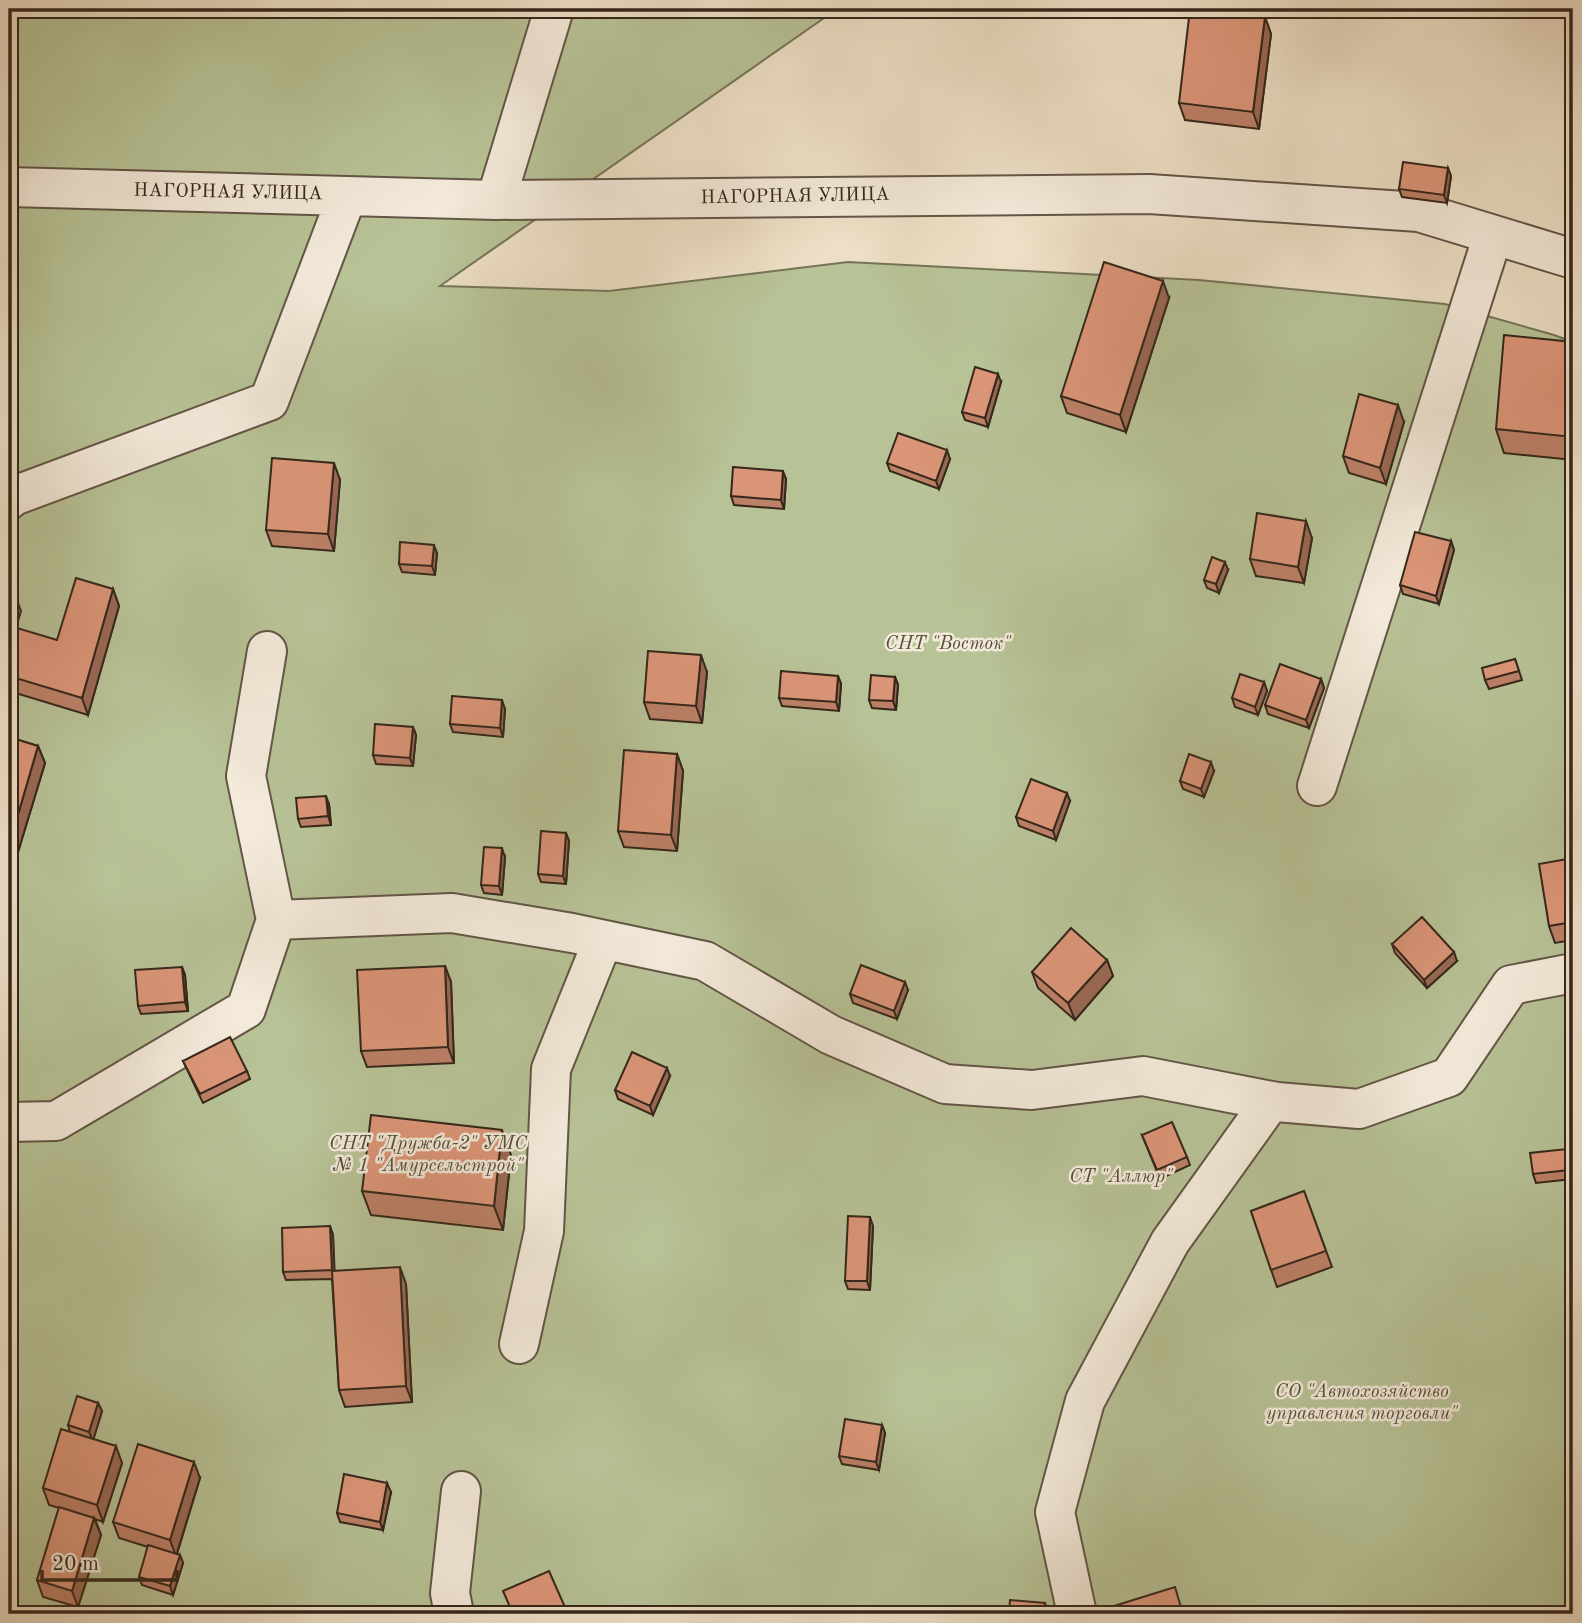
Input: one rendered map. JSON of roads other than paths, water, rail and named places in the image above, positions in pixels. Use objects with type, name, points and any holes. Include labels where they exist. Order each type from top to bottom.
[{"type":"street","points":[[496,200],[555,9]]},
{"type":"street","name":"НАГОРНАЯ УЛИЦА","points":[[9,187],[496,200],[1149,194],[1419,212],[1573,260]]},
{"type":"street","points":[[9,500],[270,401],[347,196]]},
{"type":"street","points":[[1317,786],[1493,235]]},
{"type":"street","points":[[9,1122],[56,1121],[246,1009],[276,920],[246,776],[267,651]]},
{"type":"street","points":[[276,920],[452,914],[705,961],[831,1035],[945,1084],[1032,1090],[1143,1076],[1271,1101],[1359,1109],[1449,1077],[1511,985],[1573,973]]},
{"type":"street","points":[[519,1343],[544,1231],[551,1069],[603,940]]},
{"type":"street","points":[[1077,1614],[1055,1512],[1086,1401],[1170,1242],[1271,1101]]},
{"type":"street","points":[[454,1614],[450,1593],[461,1491]]},
{"type":"park label","name":"СНТ \"Восток\"","points":[[948,644]]},
{"type":"park label","name":"СНТ \"Дружба-2\" УМС № 1 \"Амурсельстрой\"","points":[[428,1155]]},
{"type":"park label","name":"СТ \"Аллюр\"","points":[[1121,1177]]},
{"type":"park label","name":"СО \"Автохозяйство управления торговли\"","points":[[1362,1403]]}]
